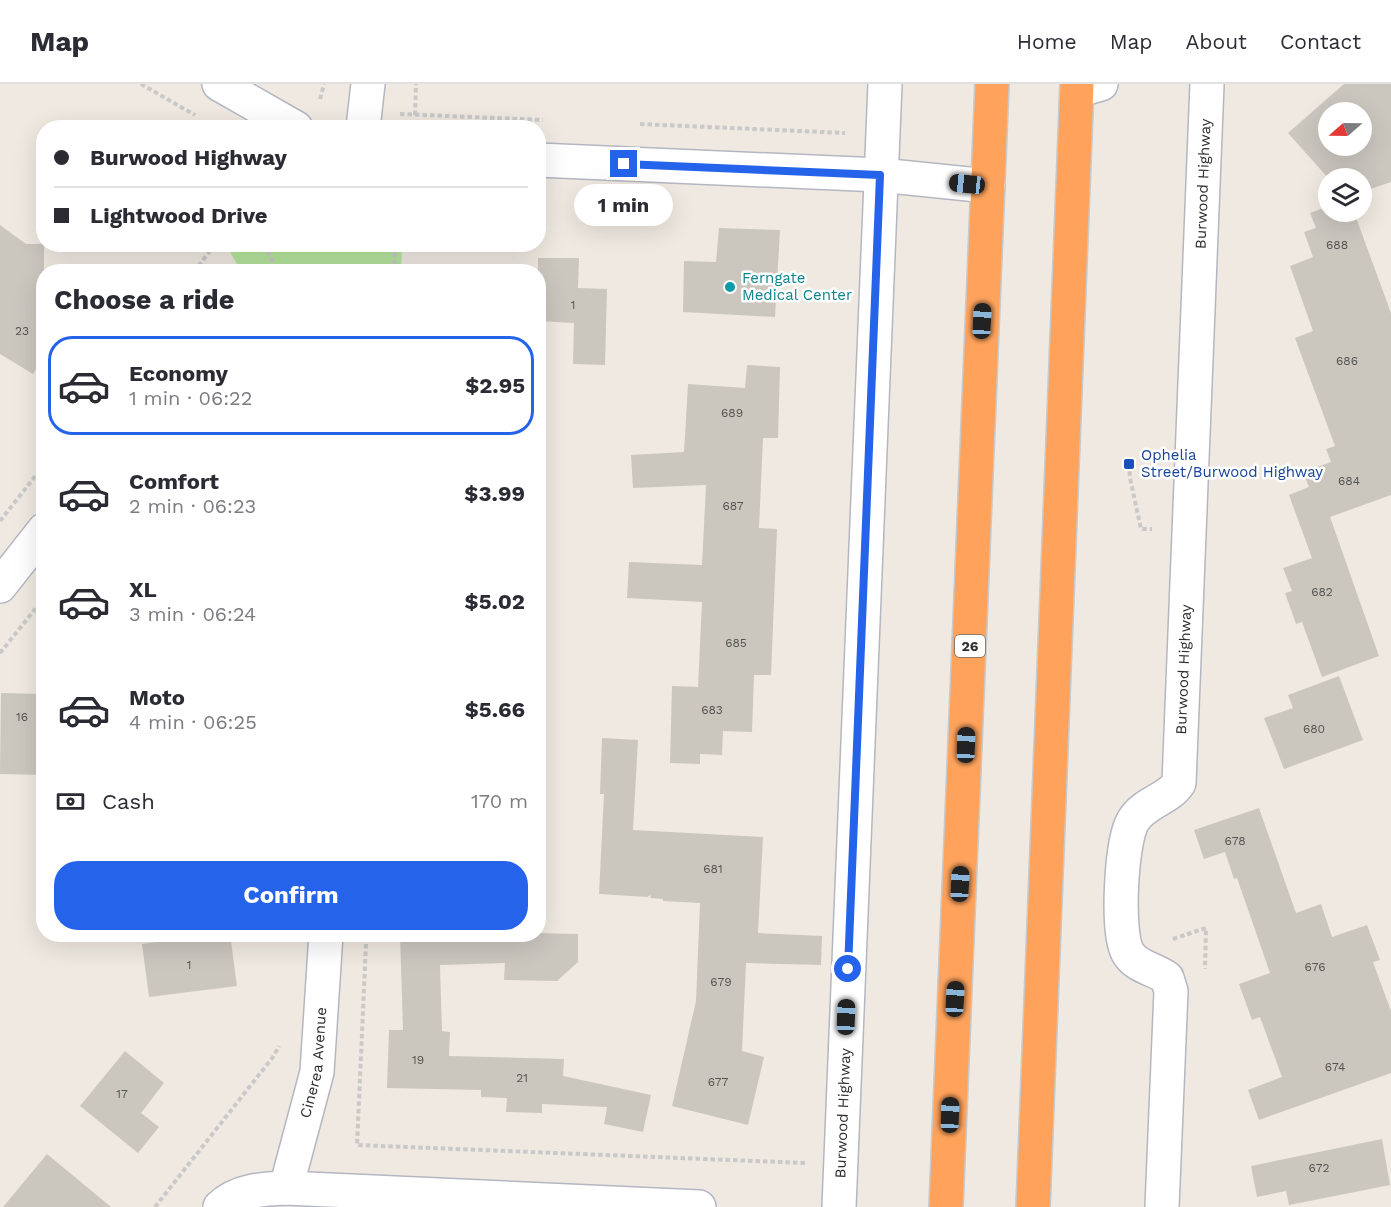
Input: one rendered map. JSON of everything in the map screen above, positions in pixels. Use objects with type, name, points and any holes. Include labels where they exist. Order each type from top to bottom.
[{"type":"highway","name":"26","points":[[946,1207],[992,84]]},
{"type":"highway","points":[[1033,1207],[1085,86]]},
{"type":"street","points":[[219,84],[282,120]]},
{"type":"street","points":[[364,120],[368,84]]},
{"type":"street","name":"Burwood Highway","points":[[838,1207],[885,84]]},
{"type":"street","name":"Burwood Highway","points":[[1162,1207],[1171,991],[1167,978],[1141,965],[1127,952],[1123,927],[1123,855],[1133,821],[1147,805],[1175,789],[1179,783],[1207,84]]},
{"type":"street","points":[[546,160],[880,175],[988,186]]},
{"type":"street","points":[[0,586],[36,540]]},
{"type":"street","name":"Cinerea Avenue","points":[[286,1188],[317,1072],[325,942]]},
{"type":"street","points":[[220,1207],[227,1200],[244,1193],[286,1188],[699,1207]]},
{"type":"path","points":[[141,84],[198,117]]},
{"type":"path","points":[[320,99],[324,84]]},
{"type":"path","points":[[398,114],[415,115],[416,84]]},
{"type":"path","points":[[1129,464],[1141,528],[1163,529]]},
{"type":"path","points":[[0,520],[36,475]]},
{"type":"path","points":[[0,653],[36,608]]},
{"type":"path","points":[[366,942],[357,1145],[807,1163]]},
{"type":"path","points":[[155,1207],[273,1057],[279,1046]]},
{"type":"green space","points":[[230,252],[402,252],[401,264],[237,264]]},
{"type":"building","points":[[1344,84],[1391,84],[1391,182],[1372,189],[1372,168],[1319,168],[1288,133],[1318,107],[1318,156],[1372,156],[1372,102],[1323,102]]},
{"type":"building","points":[[1318,210],[1318,222],[1358,222],[1391,313],[1391,495],[1330,517],[1379,656],[1322,677],[1302,622],[1296,624],[1285,593],[1292,591],[1283,568],[1312,558],[1289,495],[1309,487],[1303,472],[1331,462],[1326,449],[1335,446],[1295,338],[1313,331],[1290,266],[1313,257],[1304,232],[1316,228],[1310,213]]},
{"type":"building","points":[[0,225],[26,244],[36,244],[36,252],[44,252],[44,264],[36,264],[36,369],[33,374],[0,354]]},
{"type":"building","name":"Ferngate Medical Center","points":[[719,228],[780,230],[775,317],[683,312],[684,261],[716,262]]},
{"type":"building","points":[[538,258],[579,258],[578,288],[607,289],[605,365],[573,364],[574,323],[546,321],[546,264],[538,264]]},
{"type":"building","points":[[747,365],[780,367],[778,438],[763,438],[759,528],[777,529],[771,675],[754,675],[752,732],[723,731],[722,755],[700,754],[700,764],[670,763],[672,686],[698,687],[702,602],[627,598],[629,562],[702,565],[706,485],[633,488],[631,455],[684,452],[688,384],[745,388]]},
{"type":"building","points":[[1339,676],[1363,740],[1284,769],[1264,718],[1293,708],[1288,695]]},
{"type":"building","points":[[1,693],[36,694],[36,775],[0,774]]},
{"type":"building","points":[[602,738],[638,740],[633,830],[763,837],[758,933],[822,936],[821,965],[746,963],[742,1051],[764,1057],[748,1125],[672,1106],[696,1001],[700,903],[663,901],[663,899],[650,898],[651,895],[647,897],[599,894],[604,794],[600,794]]},
{"type":"building","points":[[1259,808],[1296,913],[1321,904],[1332,937],[1367,925],[1380,960],[1373,962],[1391,1011],[1391,1073],[1259,1120],[1248,1090],[1282,1077],[1260,1017],[1252,1020],[1239,984],[1270,973],[1237,878],[1234,879],[1225,852],[1204,859],[1194,830]]},
{"type":"building","points":[[546,933],[578,934],[578,962],[557,981],[504,980],[505,963],[440,965],[442,1031],[450,1032],[449,1056],[564,1059],[563,1076],[651,1095],[643,1132],[604,1124],[607,1107],[542,1104],[542,1113],[506,1112],[507,1098],[481,1097],[481,1090],[387,1088],[389,1030],[403,1030],[400,942],[546,942]]},
{"type":"building","points":[[231,942],[237,986],[149,997],[142,944]]},
{"type":"building","points":[[125,1051],[164,1083],[141,1113],[159,1127],[138,1153],[80,1106]]},
{"type":"building","points":[[1382,1139],[1390,1185],[1289,1205],[1286,1191],[1257,1197],[1251,1166]]},
{"type":"building","points":[[47,1154],[111,1207],[3,1207]]},
{"type":"place","name":"Ferngate Medical Center","points":[[730,287]]},
{"type":"place","name":"Ophelia Street/Burwood Highway","points":[[1129,464]]},
{"type":"route","points":[[624,164],[880,175],[848,969]]}]
